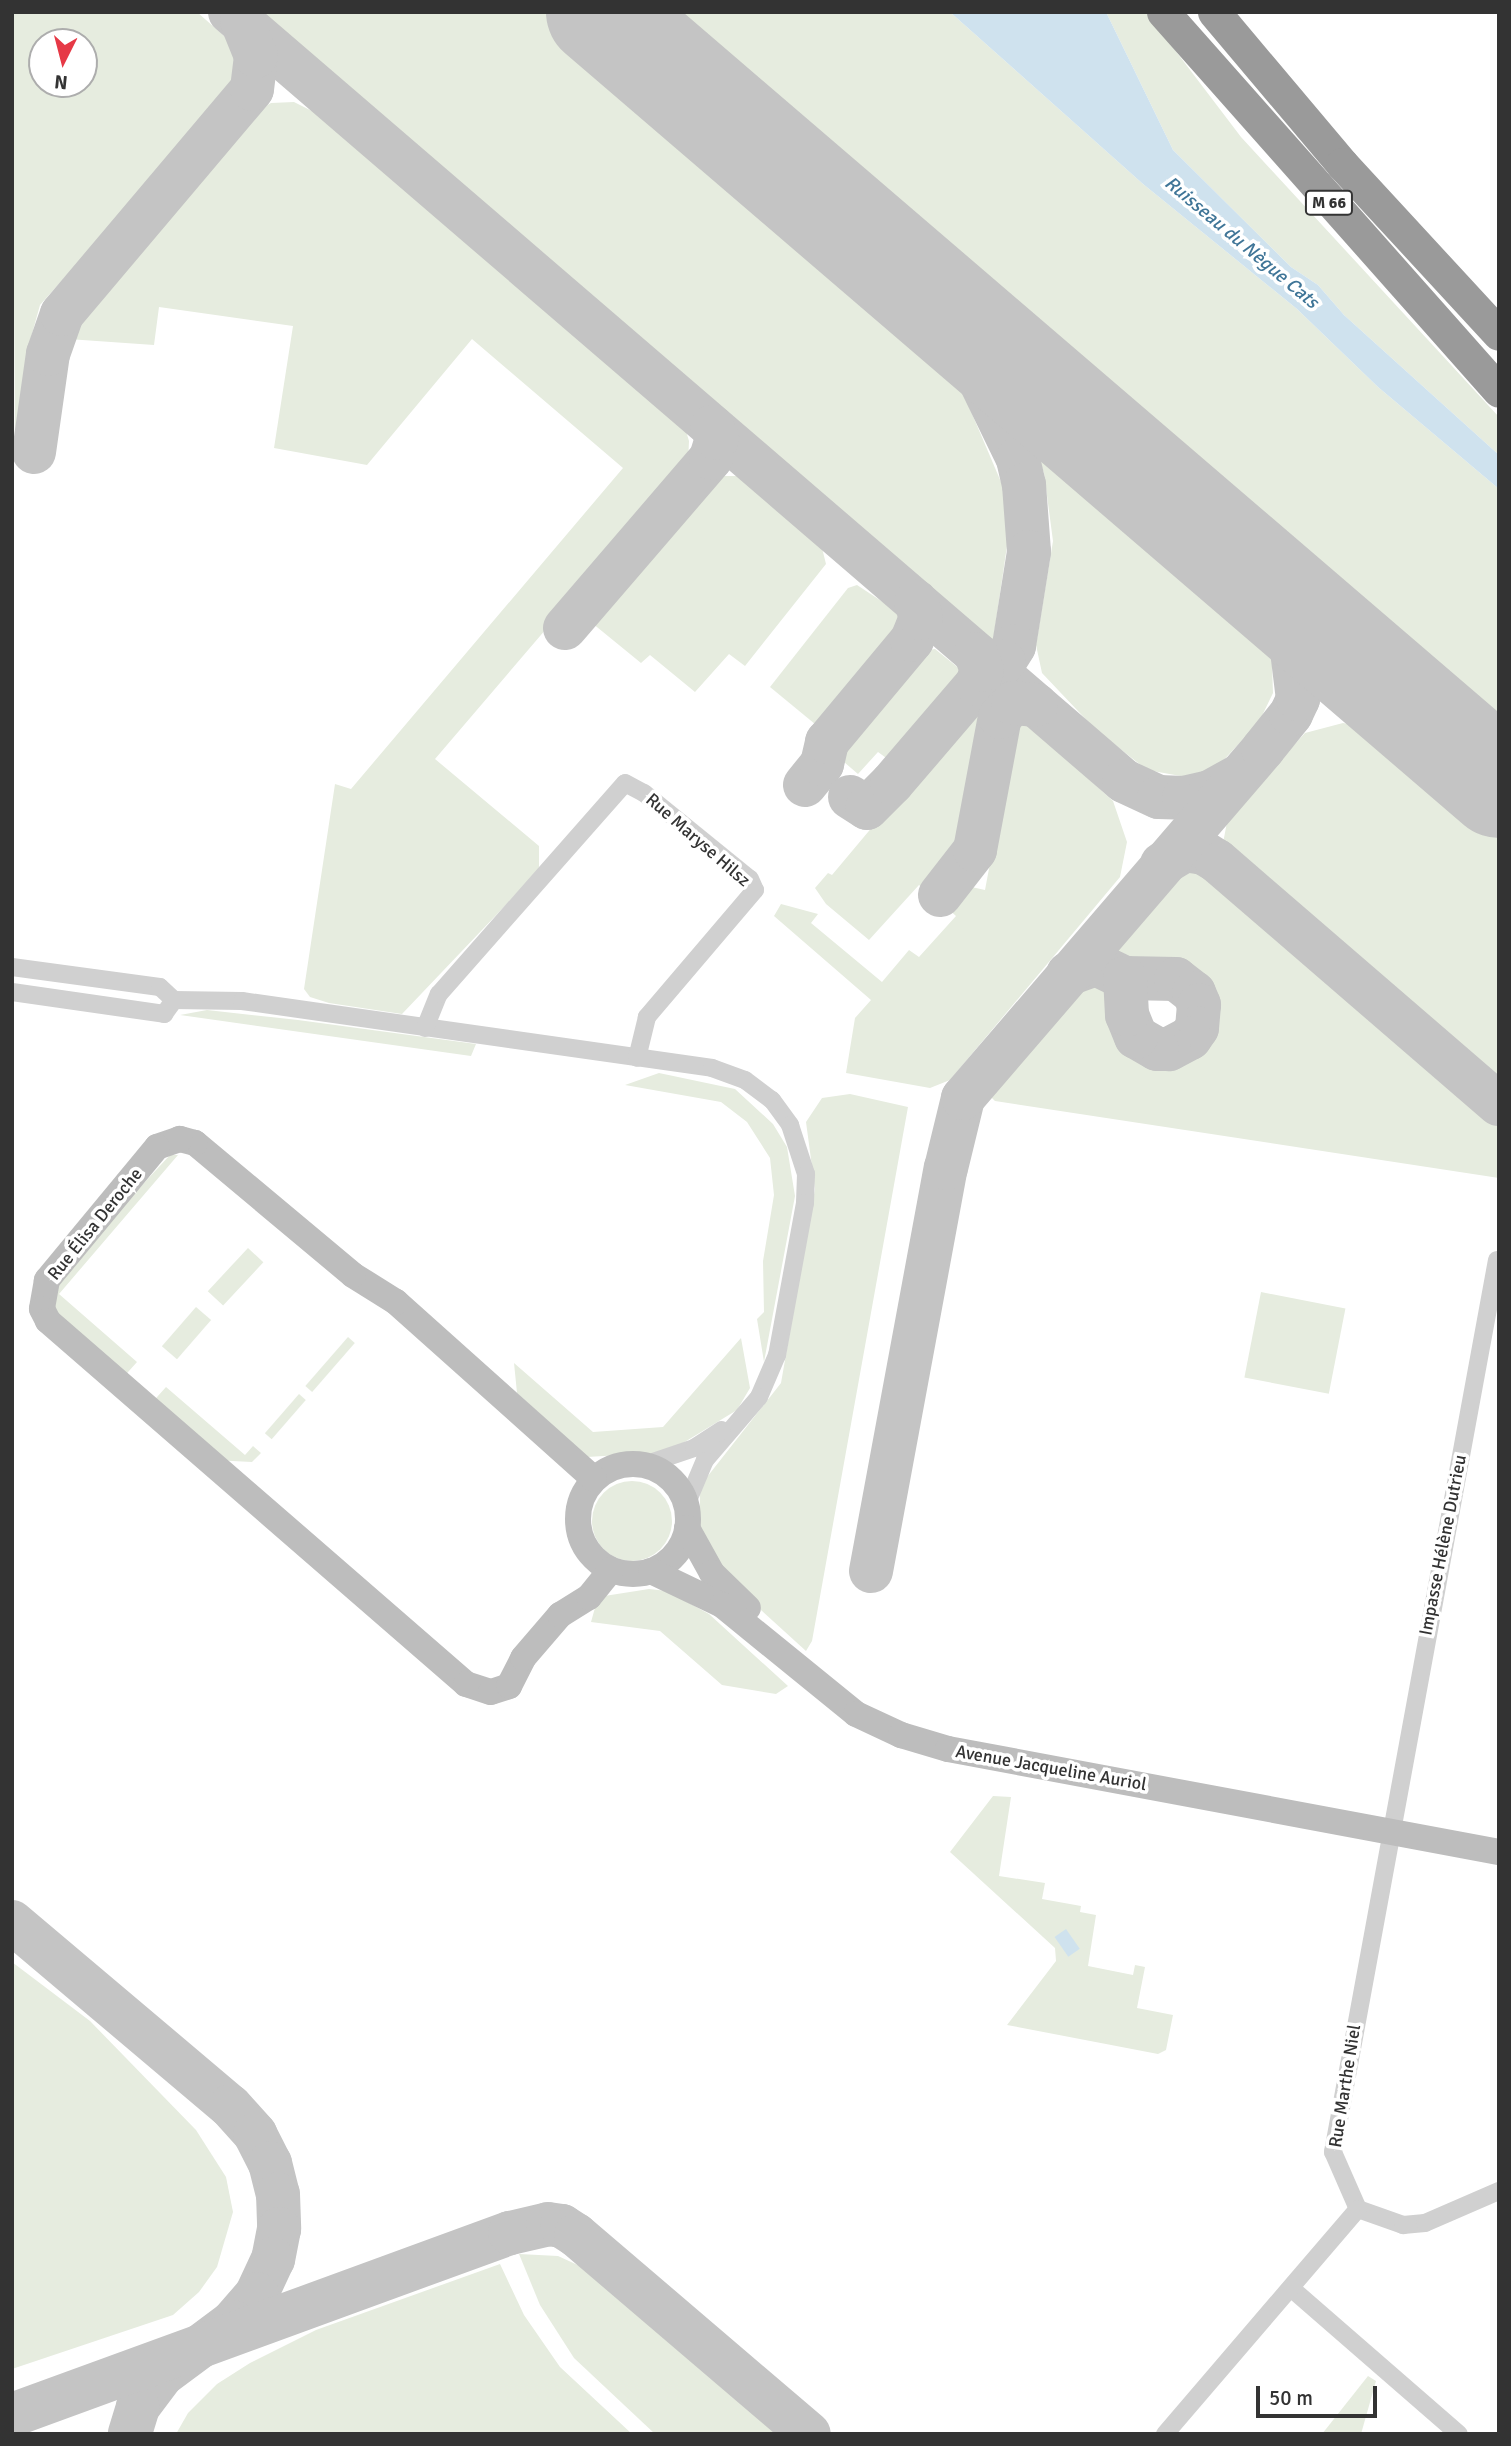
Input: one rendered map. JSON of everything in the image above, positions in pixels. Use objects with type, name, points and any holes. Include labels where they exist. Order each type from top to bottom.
[{"type":"highway","name":"M 66","points":[[1163,12],[1499,391]]},
{"type":"highway","name":"M 66","points":[[1218,16],[1342,164],[1499,334]]},
{"type":"main road","name":"Rue Élisa Deroche","points":[[594,1479],[396,1302],[353,1275],[195,1143],[180,1139],[158,1147],[47,1280],[42,1309],[48,1321],[467,1684],[491,1692],[503,1689],[523,1658],[560,1615],[589,1597],[611,1570]]},
{"type":"main road","points":[[644,1465],[671,1479],[687,1516],[675,1554],[651,1571],[631,1574],[611,1570],[596,1560],[578,1529],[578,1511],[594,1479],[617,1467],[644,1465]]},
{"type":"main road","name":"Avenue Jacqueline Auriol","points":[[687,1516],[712,1573],[763,1621],[862,1701],[906,1721],[1392,1823],[1499,1852]]},
{"type":"main road","name":"Avenue Jacqueline Auriol","points":[[651,1571],[722,1605],[856,1714],[901,1735],[948,1749],[1392,1823],[1499,1835]]},
{"type":"street","name":"Rue Maryse Hilsz","points":[[425,1028],[439,994],[625,783],[644,793],[739,871],[755,890],[647,1017],[637,1058]]},
{"type":"street","points":[[12,967],[160,987],[174,1000],[242,1001],[712,1068],[746,1080],[772,1100],[790,1125],[801,1150],[805,1203],[777,1355],[759,1397],[705,1460],[687,1516]]},
{"type":"street","points":[[12,992],[164,1014],[174,1000]]},
{"type":"street","name":"Impasse Hélène Dutrieu","points":[[1392,1823],[1497,1260]]},
{"type":"street","points":[[644,1465],[695,1448],[734,1423]]},
{"type":"street","name":"Rue Marthe Niel","points":[[1358,2209],[1336,2165],[1333,2146],[1392,1823]]},
{"type":"street","points":[[1165,2434],[1358,2209],[1382,2220],[1415,2226],[1499,2190]]},
{"type":"street","points":[[1292,2289],[1459,2434]]},
{"type":"shaded area","points":[[12,12],[197,12],[232,43],[237,68],[229,93],[40,305],[30,341],[15,446]]},
{"type":"shaded area","points":[[259,12],[544,12],[938,350],[964,395],[1004,489],[1008,539],[993,641]]},
{"type":"shaded area","points":[[657,12],[950,12],[1143,184],[1297,309],[1378,387],[1499,489],[1499,736]]},
{"type":"shaded area","points":[[1106,12],[1146,12],[1241,137],[1499,417],[1499,455],[1344,315],[1318,285],[1291,267],[1173,150]]},
{"type":"shaded area","points":[[294,102],[322,116],[686,431],[689,441],[688,463],[435,759],[539,846],[539,870],[402,1014],[329,1003],[310,997],[304,989],[335,784],[351,789],[623,468],[472,339],[367,465],[274,448],[293,326],[159,307],[154,345],[68,339],[249,116],[271,103]]},
{"type":"shaded area","points":[[1028,428],[1271,637],[1273,693],[1259,722],[1220,764],[1192,778],[1147,770],[1095,729],[1042,673],[1036,645],[1053,541],[1044,473]]},
{"type":"shaded area","points":[[719,476],[737,476],[822,548],[826,564],[745,666],[729,654],[695,692],[650,655],[641,663],[592,623]]},
{"type":"shaded area","points":[[857,585],[898,612],[899,630],[821,729],[770,687],[848,588]]},
{"type":"shaded area","points":[[935,649],[966,674],[893,763],[878,752],[858,774],[837,756],[927,650]]},
{"type":"shaded area","points":[[977,702],[981,710],[951,868],[929,893],[919,885],[869,940],[826,904],[815,888],[828,873],[832,875]]},
{"type":"shaded area","points":[[1018,714],[1113,801],[1127,842],[1120,877],[950,1080],[930,1088],[846,1073],[855,1018],[871,1000],[774,916],[781,904],[818,914],[811,923],[882,982],[909,950],[919,957],[956,916],[943,904],[958,884],[985,890]]},
{"type":"shaded area","points":[[1343,723],[1379,730],[1499,833],[1499,1087],[1229,855],[1223,843],[1228,817],[1305,733]]},
{"type":"shaded area","points":[[1193,872],[1217,877],[1499,1122],[1499,1178],[995,1101],[988,1094],[1090,975],[1116,997],[1118,1028],[1126,1045],[1138,1054],[1169,1062],[1198,1049],[1207,1035],[1211,1012],[1208,993],[1195,975],[1175,965],[1138,968],[1115,949],[1176,876]]},
{"type":"shaded area","points":[[207,1010],[476,1044],[471,1056],[180,1015]]},
{"type":"shaded area","points":[[659,1073],[735,1089],[773,1124],[787,1147],[795,1196],[764,1362],[757,1319],[764,1312],[763,1261],[774,1195],[770,1158],[747,1122],[721,1102],[625,1085]]},
{"type":"shaded area","points":[[850,1094],[908,1107],[812,1641],[806,1651],[730,1582],[700,1526],[700,1486],[781,1383],[815,1189],[806,1122],[822,1098]]},
{"type":"shaded area","points":[[170,1155],[178,1155],[59,1294],[137,1362],[120,1381],[50,1311],[53,1293],[105,1225]]},
{"type":"shaded area","points":[[248,1248],[263,1262],[223,1305],[208,1291]]},
{"type":"shaded area","points":[[1261,1292],[1345,1308],[1329,1394],[1244,1377]]},
{"type":"shaded area","points":[[196,1307],[211,1320],[177,1359],[162,1346]]},
{"type":"shaded area","points":[[348,1337],[355,1343],[312,1392],[305,1386]]},
{"type":"shaded area","points":[[741,1338],[750,1388],[737,1410],[683,1443],[654,1453],[587,1457],[517,1393],[514,1363],[593,1432],[663,1427]]},
{"type":"shaded area","points":[[166,1387],[245,1455],[253,1446],[261,1453],[252,1462],[213,1460],[149,1406]]},
{"type":"shaded area","points":[[299,1394],[306,1400],[272,1439],[265,1433]]},
{"type":"shaded area","points":[[632,1481],[647,1484],[660,1493],[669,1506],[672,1521],[669,1536],[660,1549],[647,1558],[632,1561],[617,1558],[604,1549],[595,1536],[592,1521],[595,1506],[604,1493],[617,1484]]},
{"type":"shaded area","points":[[649,1589],[667,1591],[709,1614],[788,1686],[776,1694],[722,1685],[660,1631],[591,1622],[598,1597]]},
{"type":"shaded area","points":[[993,1796],[1011,1797],[999,1876],[1045,1883],[1042,1899],[1081,1906],[1080,1912],[1096,1915],[1088,1966],[1133,1975],[1135,1965],[1145,1967],[1137,2008],[1173,2015],[1166,2050],[1158,2054],[1007,2025],[1056,1961],[1055,1948],[950,1852]]},
{"type":"shaded area","points":[[12,1962],[90,2021],[196,2130],[226,2177],[233,2212],[217,2267],[199,2292],[173,2315],[12,2369]]},
{"type":"shaded area","points":[[519,2254],[558,2256],[593,2272],[782,2434],[655,2434],[574,2358],[540,2305]]},
{"type":"shaded area","points":[[500,2264],[524,2315],[560,2367],[632,2434],[176,2434],[188,2413],[217,2384],[250,2363],[316,2330]]},
{"type":"shaded area","points":[[1368,2376],[1376,2381],[1361,2434],[1322,2434]]},
{"type":"water","name":"Ruisseau du Nègue Cats","points":[[950,12],[1106,12],[1173,150],[1291,267],[1318,285],[1344,315],[1499,455],[1499,489],[1378,387],[1297,309],[1143,184]]},
{"type":"water","points":[[1066,1929],[1080,1949],[1068,1957],[1055,1937]]},
{"type":"taxiway","points":[[230,12],[1124,781],[1159,797],[1184,798],[1210,792],[1237,777]]},
{"type":"taxiway","points":[[34,452],[48,354],[62,314],[252,89],[256,56],[242,22]]},
{"type":"taxiway","points":[[906,275],[940,314],[970,360],[1018,459],[1024,485],[1029,552],[1014,646],[1004,662],[984,661]]},
{"type":"taxiway","points":[[565,628],[711,458],[717,438],[712,427]]},
{"type":"taxiway","points":[[871,1571],[946,1168],[963,1098],[1263,749],[1291,714],[1298,699],[1292,651],[1272,610],[1228,552]]},
{"type":"taxiway","points":[[805,785],[822,764],[827,742],[912,640],[921,618],[916,602]]},
{"type":"taxiway","points":[[850,797],[867,808],[892,783],[977,684],[982,670],[976,654]]},
{"type":"taxiway","points":[[940,895],[975,850],[1000,717],[1013,703],[1036,705]]},
{"type":"taxiway","points":[[1162,864],[1185,850],[1204,853],[1217,861],[1499,1104]]},
{"type":"taxiway","points":[[1068,974],[1096,964],[1125,978],[1176,979],[1194,993],[1199,1005],[1197,1028],[1190,1038],[1169,1049],[1157,1049],[1136,1037],[1127,1015],[1125,978]]},
{"type":"taxiway","points":[[12,1922],[230,2106],[255,2134],[270,2163],[278,2194],[279,2229],[273,2259],[257,2294],[233,2322],[162,2375],[138,2407],[130,2434]]},
{"type":"taxiway","points":[[12,2415],[510,2233],[548,2224],[562,2226],[576,2235],[809,2434]]},
{"type":"runway","points":[[600,12],[1499,784]]}]
